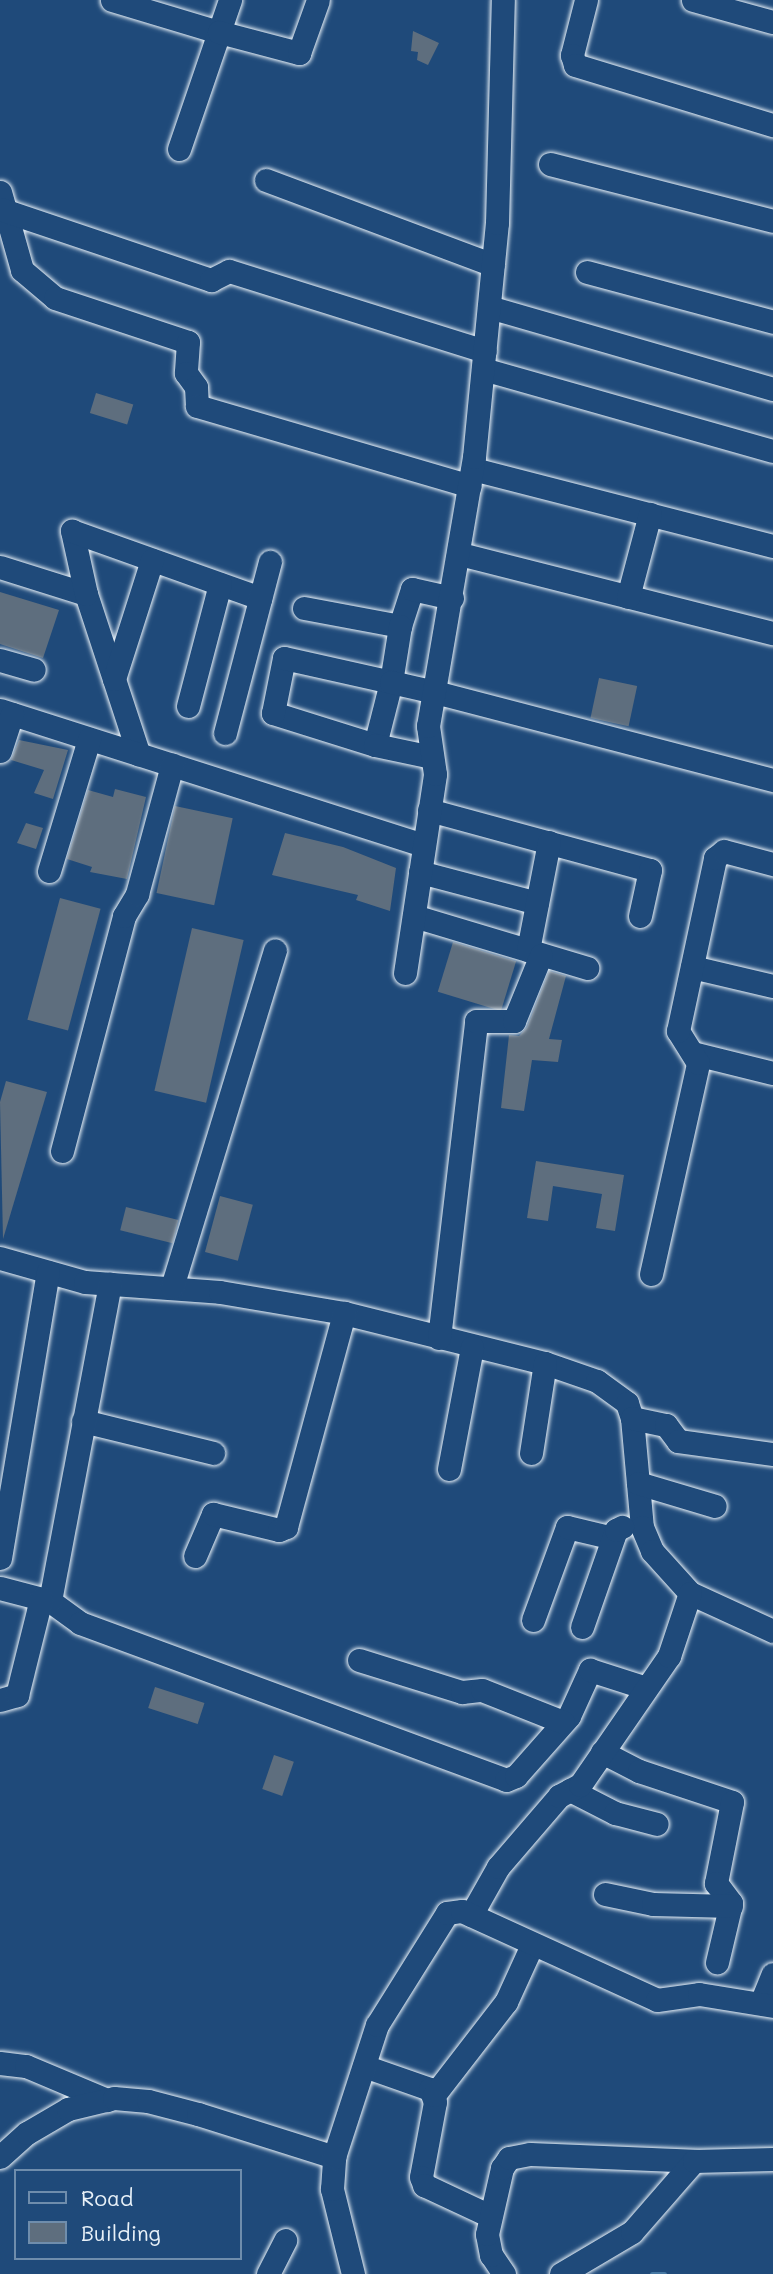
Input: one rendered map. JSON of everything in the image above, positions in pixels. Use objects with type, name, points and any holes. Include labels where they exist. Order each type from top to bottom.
[{"type":"street","points":[[112,0],[299,53],[318,0]]},
{"type":"street","points":[[179,149],[230,0]]},
{"type":"street","points":[[405,972],[429,810],[432,757],[428,726],[460,554],[484,360],[493,265],[503,0]]},
{"type":"street","points":[[586,0],[572,55],[575,65],[773,125]]},
{"type":"street","points":[[693,0],[773,22]]},
{"type":"street","points":[[550,164],[773,221]]},
{"type":"street","points":[[265,180],[493,265]]},
{"type":"street","points":[[773,451],[484,360],[229,271],[211,280],[2,204],[11,269],[55,298],[188,342],[186,373],[195,384],[197,406],[471,477],[650,514],[773,546]]},
{"type":"street","points":[[587,272],[773,321]]},
{"type":"street","points":[[489,307],[773,389]]},
{"type":"street","points":[[628,597],[650,514]]},
{"type":"street","points":[[139,755],[86,594],[72,531],[260,598]]},
{"type":"street","points":[[460,554],[773,634]]},
{"type":"street","points":[[114,679],[152,560]]},
{"type":"street","points":[[225,733],[270,562]]},
{"type":"street","points":[[0,567],[86,594]]},
{"type":"street","points":[[188,706],[220,584]]},
{"type":"street","points":[[375,745],[391,682],[400,626],[412,589],[453,598]]},
{"type":"street","points":[[304,608],[400,626]]},
{"type":"street","points":[[432,757],[375,745],[273,713],[284,657],[435,692],[773,780]]},
{"type":"street","points":[[0,660],[34,670]]},
{"type":"street","points":[[0,751],[6,712],[424,845]]},
{"type":"street","points":[[49,871],[89,739]]},
{"type":"street","points":[[62,1151],[124,916],[138,894],[172,765]]},
{"type":"street","points":[[429,810],[650,870],[640,916]]},
{"type":"street","points":[[439,1338],[476,1021],[514,1021],[535,953],[537,903],[549,842]]},
{"type":"street","points":[[651,1273],[698,1063],[696,1054],[678,1031],[717,854],[724,851],[773,864]]},
{"type":"street","points":[[420,872],[537,903]]},
{"type":"street","points":[[414,916],[587,968]]},
{"type":"street","points":[[172,1287],[275,950]]},
{"type":"street","points":[[692,967],[773,986]]},
{"type":"street","points":[[696,1054],[773,1073]]},
{"type":"street","points":[[0,1258],[48,1272],[110,1284],[172,1287],[344,1313],[545,1363],[614,1391],[627,1403],[632,1418],[642,1527],[652,1551],[690,1593],[773,1631]]},
{"type":"street","points":[[0,1558],[48,1272]]},
{"type":"street","points":[[0,1700],[13,1700],[17,1695],[45,1600],[110,1284]]},
{"type":"street","points":[[195,1556],[214,1514],[279,1530],[286,1527],[344,1313]]},
{"type":"street","points":[[449,1469],[472,1346]]},
{"type":"street","points":[[531,1453],[545,1363]]},
{"type":"street","points":[[632,1418],[667,1425],[678,1441],[773,1454]]},
{"type":"street","points":[[83,1421],[213,1453]]},
{"type":"street","points":[[638,1483],[715,1506]]},
{"type":"street","points":[[533,1620],[567,1527],[613,1538]]},
{"type":"street","points":[[582,1627],[618,1528],[642,1527]]},
{"type":"street","points":[[0,1588],[45,1600],[80,1623],[506,1780],[516,1776],[564,1721],[590,1670],[646,1688]]},
{"type":"street","points":[[471,1915],[498,1867],[559,1796],[580,1784],[669,1656],[690,1593]]},
{"type":"street","points":[[359,1660],[462,1692],[482,1690],[564,1721]]},
{"type":"street","points":[[602,1752],[639,1771],[732,1802],[716,1883],[731,1906],[717,1962]]},
{"type":"street","points":[[570,1790],[615,1813],[657,1824]]},
{"type":"street","points":[[605,1894],[653,1904],[731,1906]]},
{"type":"street","points":[[353,2274],[332,2189],[334,2157],[381,2018],[447,1913],[462,1911],[531,1945],[663,2001],[699,1994],[767,2004],[773,1974]]},
{"type":"street","points":[[488,2215],[424,2185],[421,2177],[434,2095],[506,2002],[531,1945]]},
{"type":"street","points":[[0,2063],[26,2066],[107,2100]]},
{"type":"street","points":[[364,2066],[430,2090],[434,2095]]},
{"type":"street","points":[[0,2157],[27,2133],[68,2109],[107,2100],[148,2101],[334,2157]]},
{"type":"street","points":[[504,2274],[491,2255],[488,2215],[505,2162],[519,2154],[694,2161],[773,2159]]},
{"type":"street","points":[[561,2274],[632,2232],[694,2161]]},
{"type":"street","points":[[268,2274],[285,2240]]},
{"type":"building","points":[[413,31],[439,43],[428,65],[417,60],[418,52],[411,51]]},
{"type":"building","points":[[96,393],[133,404],[127,424],[90,413]]},
{"type":"building","points":[[0,592],[59,610],[43,658],[0,644]]},
{"type":"building","points":[[599,678],[637,686],[629,726],[590,718]]},
{"type":"building","points":[[19,740],[68,750],[53,799],[34,793],[44,770],[11,760]]},
{"type":"building","points":[[115,789],[146,797],[127,879],[90,872],[92,867],[67,859],[88,790],[113,797]]},
{"type":"building","points":[[175,806],[233,818],[214,905],[156,893]]},
{"type":"building","points":[[26,823],[43,828],[36,849],[17,843]]},
{"type":"building","points":[[285,833],[343,847],[396,868],[390,911],[356,900],[358,895],[272,875]]},
{"type":"building","points":[[60,898],[101,909],[68,1031],[27,1020]]},
{"type":"building","points":[[192,928],[244,940],[206,1103],[154,1091]]},
{"type":"building","points":[[453,942],[516,961],[501,1011],[438,992]]},
{"type":"building","points":[[549,971],[566,976],[549,1039],[562,1040],[558,1062],[532,1060],[524,1111],[501,1108],[509,1035],[519,1036],[527,1027]]},
{"type":"building","points":[[6,1081],[47,1092],[3,1239],[0,1102]]},
{"type":"building","points":[[536,1161],[624,1175],[615,1231],[596,1228],[602,1194],[553,1186],[548,1221],[527,1218]]},
{"type":"building","points":[[220,1196],[253,1205],[238,1261],[205,1252]]},
{"type":"building","points":[[126,1207],[178,1220],[173,1243],[120,1230]]},
{"type":"building","points":[[155,1687],[204,1703],[198,1724],[148,1708]]},
{"type":"building","points":[[274,1755],[294,1762],[282,1796],[262,1789]]},
{"type":"waterway","points":[[652,2274],[664,2274]]}]
